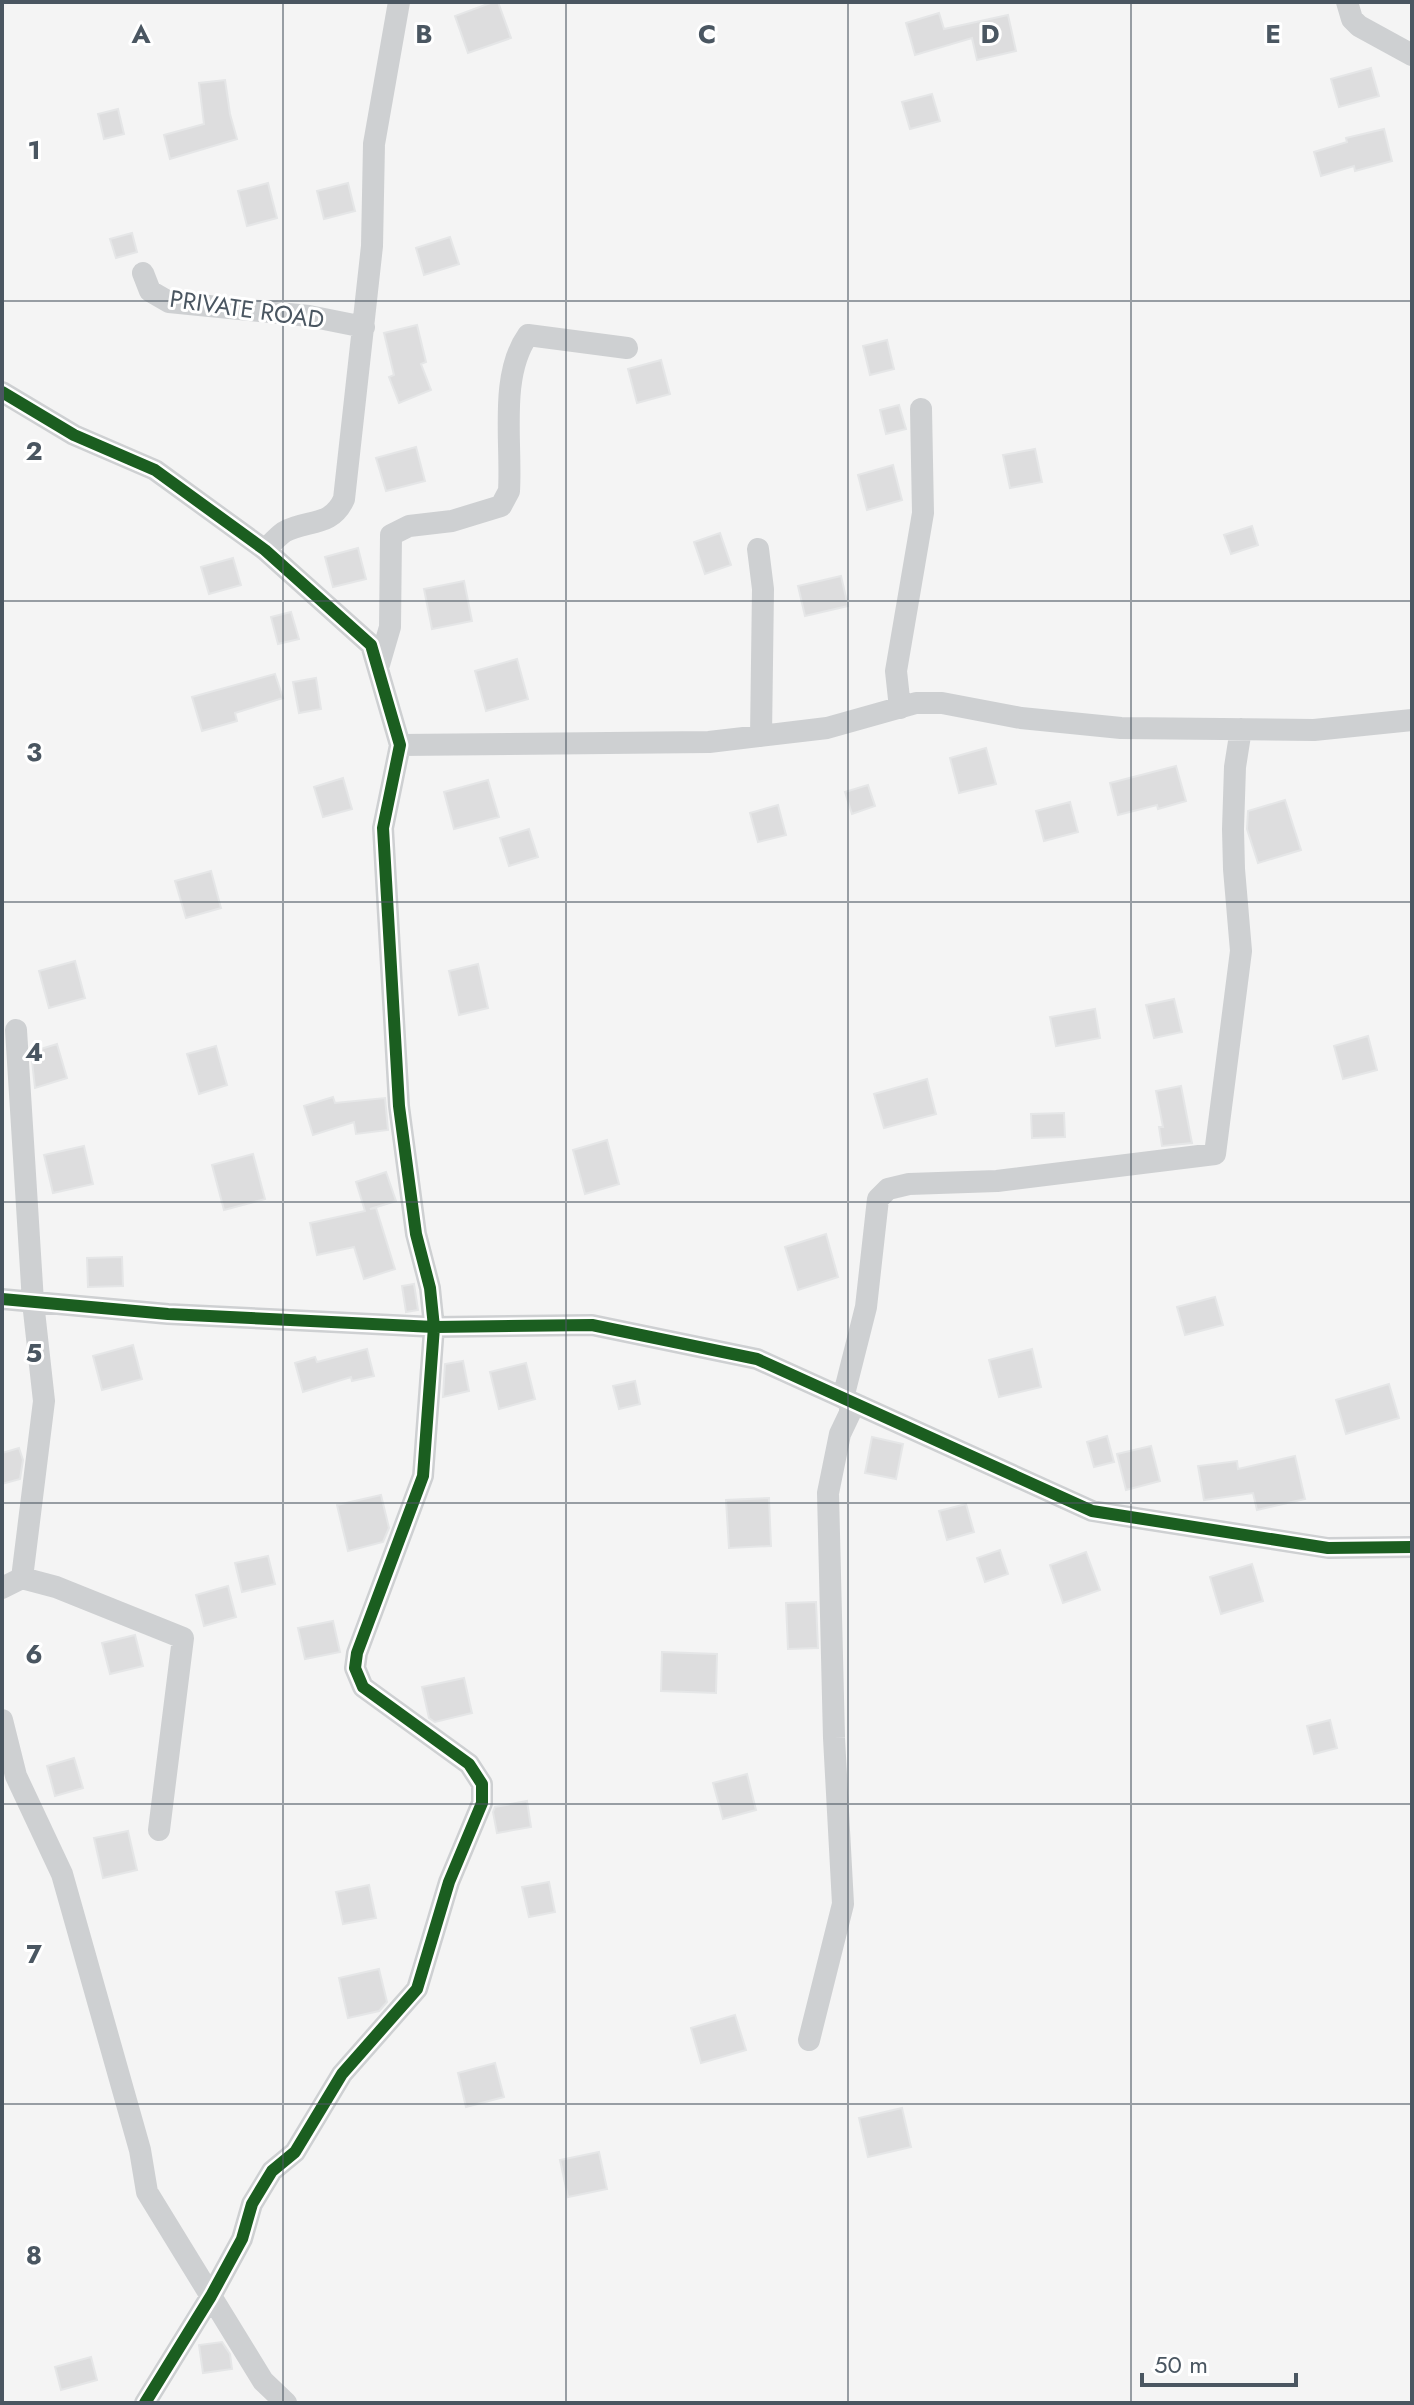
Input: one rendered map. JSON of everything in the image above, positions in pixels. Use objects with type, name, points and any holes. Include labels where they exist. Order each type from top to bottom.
[{"type":"street","points":[[265,550],[285,532],[329,518],[338,511],[344,499],[372,246],[374,144],[399,2]]},
{"type":"street","points":[[1347,2],[1352,19],[1359,26],[1412,55]]},
{"type":"street","name":"PRIVATE ROAD","points":[[143,273],[150,291],[169,302],[309,316],[364,327]]},
{"type":"street","points":[[378,670],[390,627],[391,535],[409,526],[452,521],[501,506],[509,491],[510,374],[528,335],[627,348]]},
{"type":"street","points":[[2,392],[74,435],[155,470],[265,550],[371,645],[400,745],[383,828],[399,1106],[416,1234],[430,1288],[434,1327],[423,1476],[377,1596],[357,1653],[355,1668],[363,1687],[469,1764],[482,1784],[482,1803],[449,1882],[417,1989],[342,2074],[295,2152],[272,2171],[252,2204],[242,2239],[211,2296],[145,2403]]},
{"type":"street","points":[[900,708],[896,671],[923,513],[921,409]]},
{"type":"street","points":[[758,549],[763,589],[761,736]]},
{"type":"street","points":[[400,745],[709,742],[827,728],[916,703],[942,703],[1021,718],[1121,728],[1314,730],[1412,720]]},
{"type":"street","points":[[809,2040],[843,1904],[834,1738],[828,1493],[840,1434],[850,1413],[847,1400],[866,1307],[878,1199],[888,1189],[909,1184],[997,1181],[1215,1154],[1241,951],[1233,829],[1235,767],[1241,729]]},
{"type":"street","points":[[16,1030],[33,1302],[44,1401],[12,1583],[56,1587],[183,1638],[159,1830]]},
{"type":"street","points":[[2,1299],[168,1314],[434,1327],[592,1325],[757,1359],[1092,1511],[1328,1548],[1412,1547]]},
{"type":"street","points":[[2,1720],[16,1776],[62,1874],[140,2150],[147,2192],[263,2381],[286,2403]]},
{"type":"building","points":[[498,2],[511,38],[468,53],[455,16]]},
{"type":"building","points":[[939,13],[944,29],[1008,15],[1016,51],[977,60],[972,38],[915,55],[906,23]]},
{"type":"building","points":[[1371,68],[1379,96],[1339,107],[1331,79]]},
{"type":"building","points":[[225,80],[237,139],[170,159],[164,135],[204,124],[199,83]]},
{"type":"building","points":[[932,94],[940,121],[910,129],[902,102]]},
{"type":"building","points":[[118,109],[124,134],[104,139],[98,114]]},
{"type":"building","points":[[1384,129],[1392,161],[1355,171],[1354,166],[1321,176],[1314,152],[1347,142],[1346,138]]},
{"type":"building","points":[[268,183],[277,218],[247,226],[238,191]]},
{"type":"building","points":[[348,183],[355,211],[324,219],[317,191]]},
{"type":"building","points":[[132,233],[137,252],[116,258],[110,239]]},
{"type":"building","points":[[450,237],[459,264],[424,275],[416,248]]},
{"type":"building","points":[[417,325],[426,362],[421,364],[431,390],[399,403],[389,377],[394,375],[384,333]]},
{"type":"building","points":[[887,340],[894,369],[870,375],[863,346]]},
{"type":"building","points":[[661,360],[670,394],[637,403],[628,369]]},
{"type":"building","points":[[899,405],[906,429],[886,434],[880,410]]},
{"type":"building","points":[[416,447],[425,481],[386,491],[376,458]]},
{"type":"building","points":[[1035,449],[1042,482],[1010,488],[1003,455]]},
{"type":"building","points":[[893,465],[902,500],[867,510],[858,475]]},
{"type":"building","points":[[1252,526],[1258,545],[1231,554],[1224,535]]},
{"type":"building","points":[[720,533],[731,565],[705,574],[694,542]]},
{"type":"building","points":[[358,548],[366,579],[333,587],[325,557]]},
{"type":"building","points":[[233,558],[241,585],[209,594],[201,567]]},
{"type":"building","points":[[841,576],[848,606],[805,616],[798,586]]},
{"type":"building","points":[[464,581],[472,621],[432,629],[424,589]]},
{"type":"building","points":[[291,612],[299,639],[278,644],[271,617]]},
{"type":"building","points":[[517,659],[528,699],[486,711],[475,671]]},
{"type":"building","points":[[275,674],[283,698],[235,713],[237,721],[202,731],[192,697]]},
{"type":"building","points":[[316,678],[321,709],[299,713],[293,682]]},
{"type":"building","points":[[986,748],[996,784],[959,793],[950,758]]},
{"type":"building","points":[[1176,766],[1186,801],[1118,815],[1110,783]]},
{"type":"building","points":[[343,778],[352,809],[323,817],[314,787]]},
{"type":"building","points":[[488,780],[499,817],[454,829],[444,792]]},
{"type":"building","points":[[868,785],[875,806],[852,814],[845,792]]},
{"type":"building","points":[[1285,800],[1301,850],[1258,863],[1247,829],[1248,811]]},
{"type":"building","points":[[1070,802],[1078,832],[1044,841],[1036,811]]},
{"type":"building","points":[[778,805],[786,835],[758,842],[750,813]]},
{"type":"building","points":[[529,829],[538,857],[509,866],[500,838]]},
{"type":"building","points":[[211,871],[221,908],[186,918],[175,881]]},
{"type":"building","points":[[75,961],[85,998],[49,1008],[39,971]]},
{"type":"building","points":[[478,964],[488,1008],[459,1015],[449,971]]},
{"type":"building","points":[[1174,999],[1182,1032],[1154,1038],[1146,1005]]},
{"type":"building","points":[[1095,1009],[1100,1038],[1056,1046],[1050,1017]]},
{"type":"building","points":[[1368,1036],[1377,1070],[1343,1079],[1334,1046]]},
{"type":"building","points":[[57,1044],[67,1078],[35,1088],[31,1052]]},
{"type":"building","points":[[216,1046],[227,1085],[199,1094],[187,1054]]},
{"type":"building","points":[[927,1079],[936,1114],[884,1128],[874,1094]]},
{"type":"building","points":[[1181,1086],[1192,1143],[1162,1146],[1159,1127],[1163,1127],[1156,1091]]},
{"type":"building","points":[[333,1097],[335,1103],[385,1098],[388,1130],[356,1134],[354,1122],[313,1135],[304,1106]]},
{"type":"building","points":[[1064,1113],[1065,1137],[1032,1138],[1031,1114]]},
{"type":"building","points":[[607,1140],[619,1184],[585,1194],[573,1150]]},
{"type":"building","points":[[84,1146],[93,1184],[53,1193],[44,1155]]},
{"type":"building","points":[[253,1154],[265,1199],[224,1210],[212,1165]]},
{"type":"building","points":[[386,1172],[396,1201],[370,1209],[376,1208],[395,1269],[364,1279],[354,1247],[317,1255],[310,1223],[365,1211],[356,1182]]},
{"type":"building","points":[[826,1234],[838,1277],[798,1290],[785,1247]]},
{"type":"building","points":[[122,1257],[123,1286],[88,1287],[87,1258]]},
{"type":"building","points":[[414,1284],[418,1310],[406,1312],[402,1286]]},
{"type":"building","points":[[1215,1297],[1223,1325],[1185,1335],[1177,1307]]},
{"type":"building","points":[[133,1345],[142,1379],[102,1390],[93,1356]]},
{"type":"building","points":[[367,1349],[374,1376],[352,1381],[351,1377],[303,1392],[295,1363],[315,1357],[317,1362]]},
{"type":"building","points":[[1032,1349],[1041,1387],[999,1397],[989,1360]]},
{"type":"building","points":[[463,1361],[469,1391],[443,1397],[445,1364]]},
{"type":"building","points":[[526,1363],[535,1399],[499,1409],[490,1372]]},
{"type":"building","points":[[635,1381],[640,1404],[619,1409],[613,1386]]},
{"type":"building","points":[[1389,1384],[1399,1418],[1346,1434],[1336,1400]]},
{"type":"building","points":[[1107,1436],[1114,1462],[1094,1467],[1087,1442]]},
{"type":"building","points":[[872,1437],[903,1444],[896,1479],[865,1473]]},
{"type":"building","points":[[1151,1446],[1160,1481],[1126,1490],[1117,1454]]},
{"type":"building","points":[[19,1448],[23,1460],[20,1479],[2,1484],[2,1453]]},
{"type":"building","points":[[1295,1456],[1305,1499],[1257,1510],[1253,1493],[1204,1500],[1198,1466],[1237,1461],[1238,1469]]},
{"type":"building","points":[[381,1495],[389,1528],[383,1542],[348,1551],[337,1505]]},
{"type":"building","points":[[769,1498],[771,1546],[729,1548],[726,1500]]},
{"type":"building","points":[[966,1504],[974,1532],[947,1540],[939,1511]]},
{"type":"building","points":[[1000,1550],[1008,1574],[985,1582],[977,1558]]},
{"type":"building","points":[[1086,1552],[1100,1590],[1063,1603],[1050,1565]]},
{"type":"building","points":[[268,1556],[275,1584],[242,1592],[235,1563]]},
{"type":"building","points":[[1252,1564],[1263,1601],[1221,1614],[1210,1577]]},
{"type":"building","points":[[228,1586],[236,1617],[204,1626],[196,1595]]},
{"type":"building","points":[[816,1602],[818,1648],[788,1649],[786,1603]]},
{"type":"building","points":[[333,1621],[340,1652],[305,1659],[298,1628]]},
{"type":"building","points":[[135,1635],[143,1666],[110,1674],[102,1643]]},
{"type":"building","points":[[662,1652],[717,1654],[716,1693],[661,1691]]},
{"type":"building","points":[[464,1678],[472,1713],[435,1722],[429,1718],[422,1687]]},
{"type":"building","points":[[1330,1720],[1337,1748],[1314,1754],[1307,1726]]},
{"type":"building","points":[[74,1758],[83,1788],[55,1796],[47,1766]]},
{"type":"building","points":[[747,1774],[756,1810],[723,1819],[713,1783]]},
{"type":"building","points":[[527,1801],[531,1827],[497,1833],[495,1807]]},
{"type":"building","points":[[128,1831],[137,1870],[103,1878],[94,1838]]},
{"type":"building","points":[[549,1882],[555,1912],[529,1917],[522,1887]]},
{"type":"building","points":[[369,1885],[376,1918],[343,1924],[336,1892]]},
{"type":"building","points":[[379,1969],[387,2002],[379,2011],[348,2018],[339,1978]]},
{"type":"building","points":[[735,2015],[746,2050],[701,2063],[691,2028]]},
{"type":"building","points":[[495,2063],[504,2097],[466,2107],[458,2073]]},
{"type":"building","points":[[902,2108],[911,2147],[868,2157],[859,2118]]},
{"type":"building","points":[[599,2152],[607,2189],[568,2197],[560,2160]]},
{"type":"building","points":[[222,2342],[230,2354],[232,2369],[203,2373],[199,2345]]},
{"type":"building","points":[[91,2357],[97,2380],[61,2390],[55,2367]]},
{"type":"cycle path","points":[[2,392],[74,435],[155,470],[265,550],[371,645],[400,745],[383,828],[399,1106],[416,1234],[430,1288],[434,1327],[423,1476],[357,1653],[355,1668],[363,1687],[469,1764],[482,1784],[482,1803],[449,1882],[417,1989],[342,2074],[295,2152],[272,2171],[252,2204],[242,2239],[211,2296],[145,2403]]},
{"type":"cycle path","points":[[2,1299],[168,1314],[434,1327],[592,1325],[757,1359],[1092,1511],[1328,1548],[1412,1547]]}]
